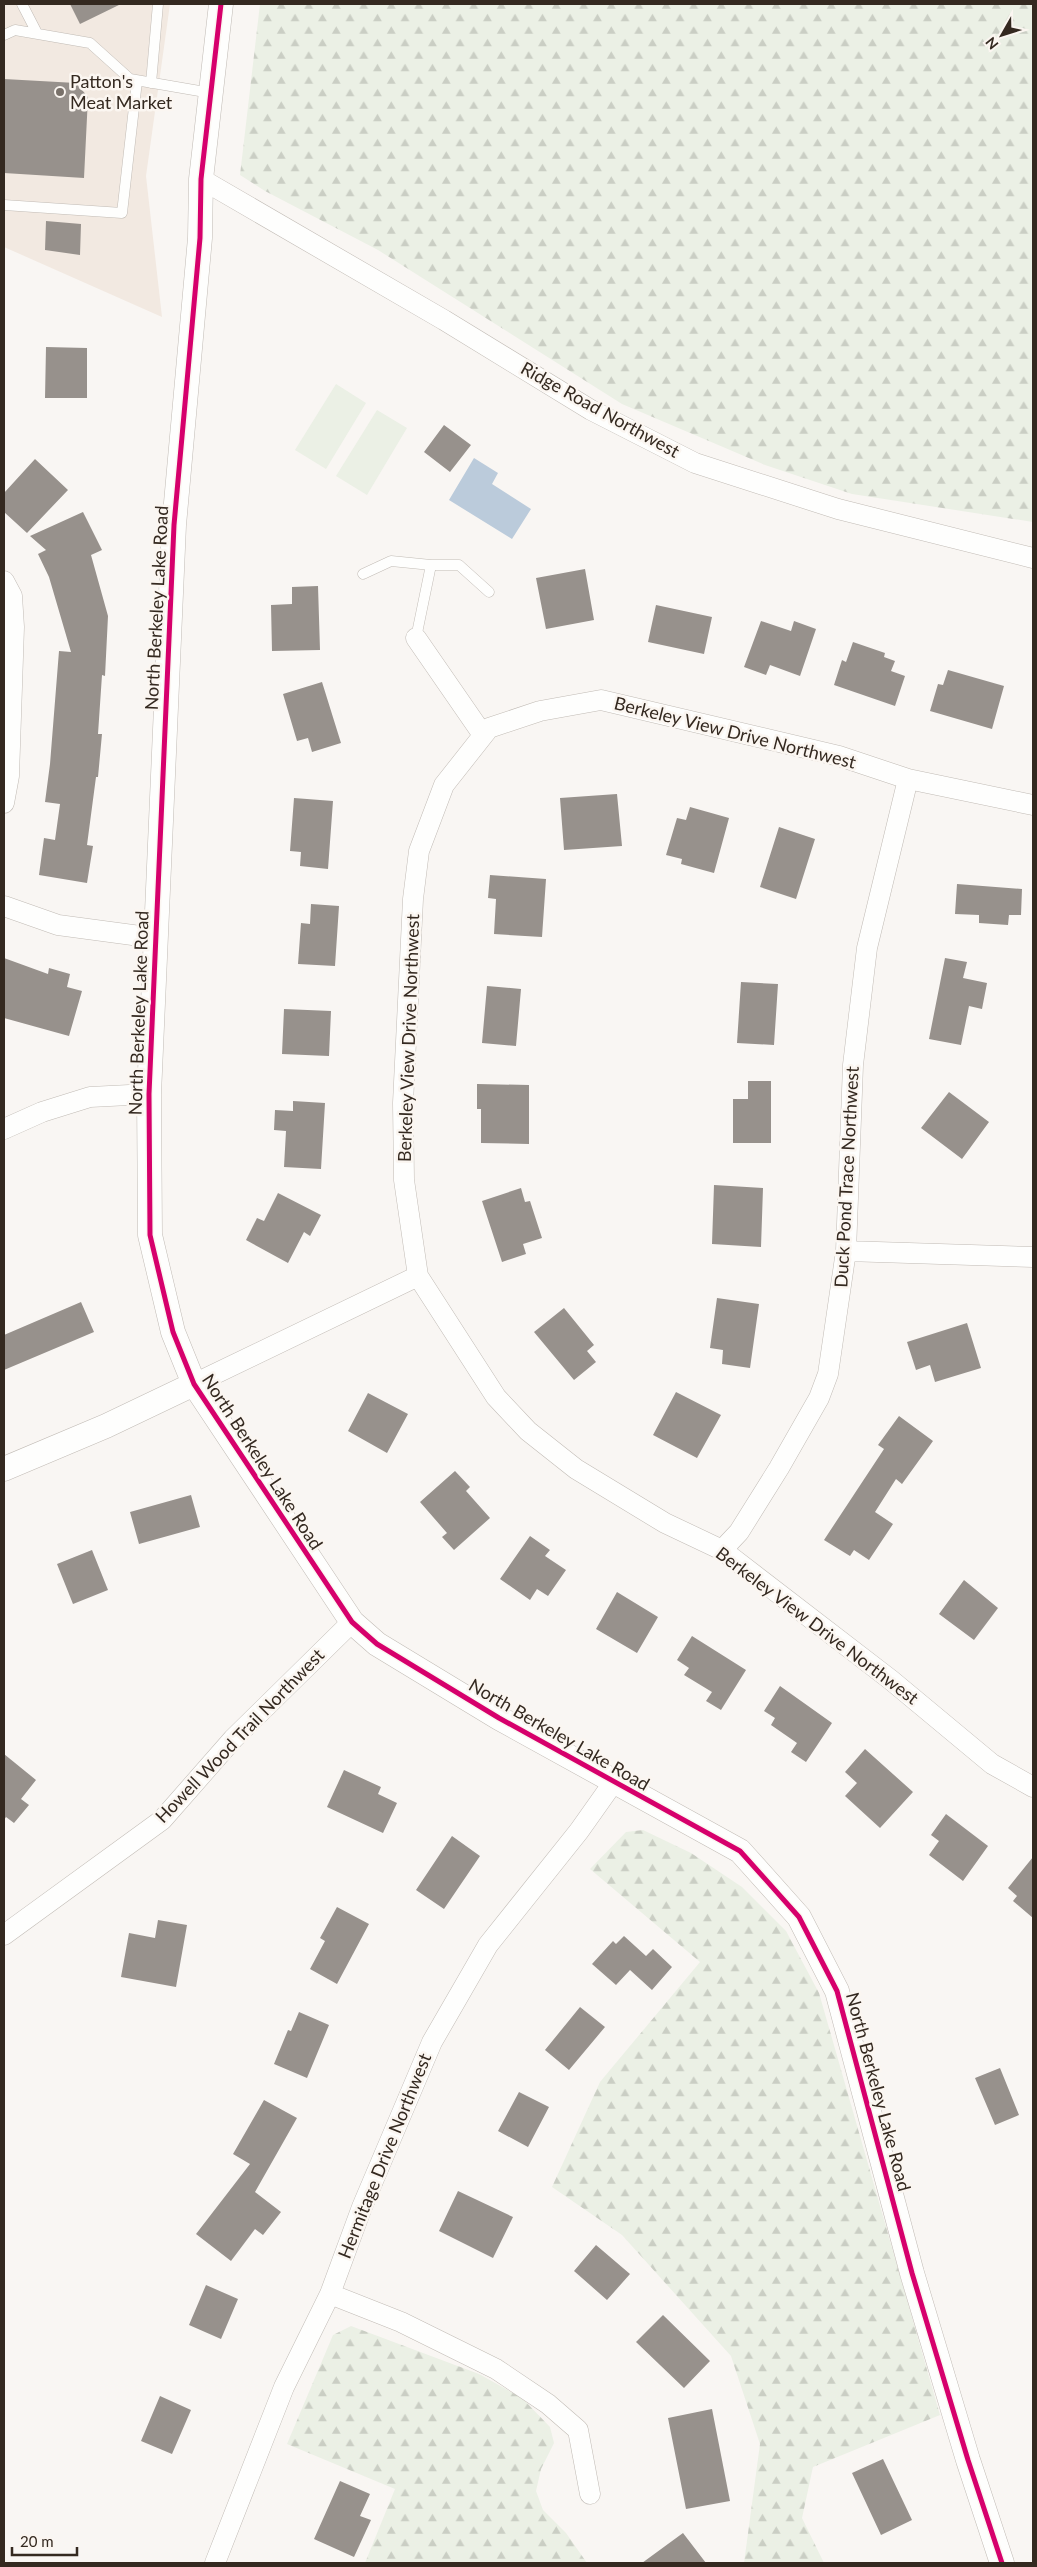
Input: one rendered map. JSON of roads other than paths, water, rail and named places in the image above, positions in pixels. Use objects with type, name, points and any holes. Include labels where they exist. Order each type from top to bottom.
[{"type":"street","name":"North Berkeley Lake Road","points":[[221,4],[201,179],[200,238],[174,525],[149,1094],[150,1235],[173,1332],[194,1384],[352,1622],[378,1644],[499,1718],[740,1851],[799,1917],[838,1990],[912,2273],[968,2460],[1002,2563]]},
{"type":"street","name":"Ridge Road Northwest","points":[[201,179],[444,320],[591,410],[695,463],[838,509],[1033,558]]},
{"type":"street","points":[[4,581],[12,596],[14,627],[9,776],[4,803]]},
{"type":"street","points":[[416,638],[483,735]]},
{"type":"street","name":"Berkeley View Drive Northwest","points":[[1033,805],[908,779],[839,756],[601,700],[540,711],[489,728],[444,785],[419,851],[413,900],[403,1103],[404,1180],[418,1276],[496,1397],[528,1431],[576,1469],[665,1523],[722,1550],[891,1680],[992,1764],[1033,1788]]},
{"type":"street","name":"Duck Pond Trace Northwest","points":[[722,1550],[739,1532],[820,1398],[828,1374],[846,1252],[853,1065],[867,948],[908,779]]},
{"type":"street","points":[[4,906],[58,925],[155,938]]},
{"type":"street","points":[[4,1129],[42,1112],[90,1097],[149,1094]]},
{"type":"street","points":[[846,1252],[1033,1257]]},
{"type":"street","points":[[4,1469],[106,1426],[418,1276]]},
{"type":"street","name":"Howell Wood Trail Northwest","points":[[4,1935],[162,1820],[233,1739],[352,1622]]},
{"type":"street","name":"Hermitage Drive Northwest","points":[[215,2563],[284,2387],[330,2294],[362,2207],[432,2042],[488,1945],[579,1831],[614,1782]]},
{"type":"street","points":[[330,2294],[401,2322],[496,2369],[548,2404],[578,2430],[590,2494]]},
{"type":"lane","points":[[22,4],[37,33]]},
{"type":"lane","points":[[151,83],[158,4]]},
{"type":"lane","points":[[4,35],[15,30],[90,43],[130,80],[211,93]]},
{"type":"lane","points":[[4,205],[122,213],[137,81]]},
{"type":"lane","points":[[363,574],[391,560],[459,565],[489,592]]},
{"type":"lane","points":[[416,638],[431,564]]},
{"type":"water","points":[[474,458],[498,473],[492,484],[531,509],[512,539],[449,500]]},
{"type":"place","name":"Patton's Meat Market","points":[[60,92]]}]
